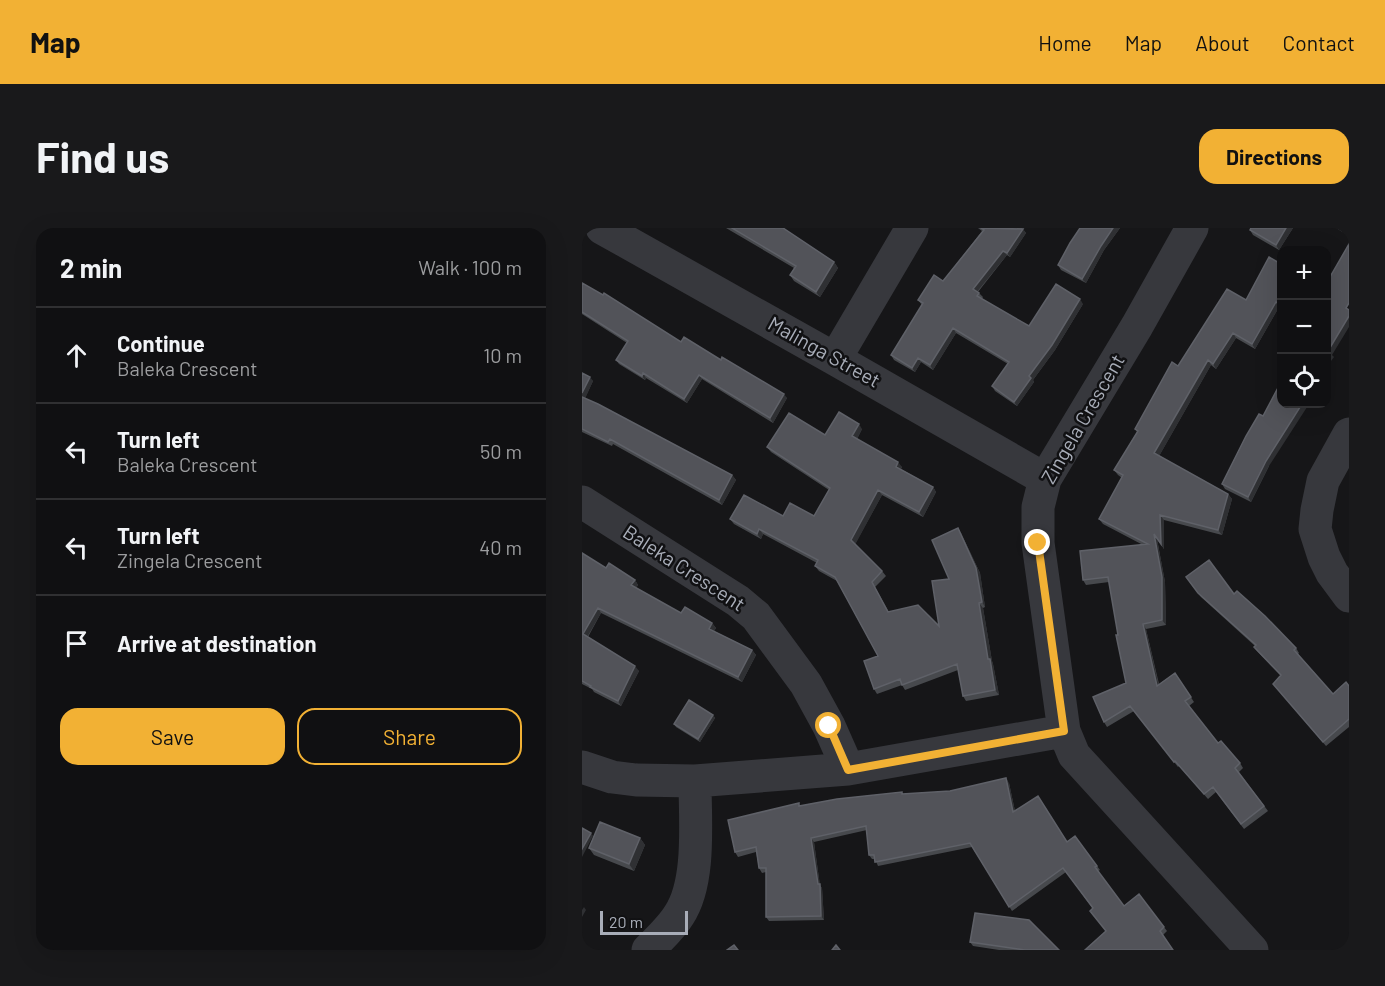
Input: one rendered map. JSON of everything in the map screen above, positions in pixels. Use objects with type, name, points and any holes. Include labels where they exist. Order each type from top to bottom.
[{"type":"street","name":"Malinga Street","points":[[602,228],[1045,479]]},
{"type":"street","points":[[835,359],[912,228]]},
{"type":"street","name":"Zingela Crescent","points":[[1192,228],[1137,326],[1045,479],[1038,507],[1038,543],[1064,731],[1074,755],[1252,950]]},
{"type":"street","points":[[1349,434],[1323,481],[1315,529],[1332,573],[1349,596]]},
{"type":"street","name":"Baleka Crescent","points":[[582,502],[738,601],[756,616],[806,684],[829,726],[848,770]]},
{"type":"street","points":[[582,767],[612,777],[636,780],[695,781],[848,770],[1064,731]]},
{"type":"street","points":[[648,950],[681,913],[692,881],[695,781]]},
{"type":"building","points":[[732,228],[783,228],[834,262],[816,292],[790,275],[796,266]]},
{"type":"building","points":[[981,228],[1023,229],[1007,253],[1003,251],[973,289],[979,293],[977,296],[1029,326],[1056,284],[1080,299],[1014,402],[992,386],[1009,362],[953,328],[930,365],[918,358],[912,368],[891,355],[923,303],[918,300],[934,275],[943,281],[984,230]]},
{"type":"building","points":[[1080,228],[1113,228],[1082,279],[1058,265]]},
{"type":"building","points":[[1251,228],[1286,228],[1276,245],[1250,230]]},
{"type":"building","points":[[1349,244],[1349,303],[1346,308],[1349,310],[1349,316],[1331,346],[1331,300],[1331,275]]},
{"type":"building","points":[[1269,257],[1277,262],[1277,303],[1252,344],[1233,333],[1213,364],[1208,360],[1154,453],[1228,494],[1218,530],[1160,515],[1161,544],[1154,534],[1162,577],[1162,620],[1143,624],[1157,686],[1175,673],[1191,697],[1185,701],[1218,743],[1221,741],[1240,763],[1235,768],[1264,806],[1241,824],[1213,787],[1204,794],[1174,762],[1130,706],[1104,722],[1093,697],[1126,683],[1116,635],[1118,635],[1108,577],[1083,580],[1080,551],[1148,544],[1099,519],[1123,475],[1114,470],[1138,431],[1135,429],[1172,362],[1178,366],[1227,289],[1246,300]]},
{"type":"building","points":[[582,283],[603,295],[604,293],[681,342],[684,337],[784,394],[770,418],[699,375],[684,399],[643,373],[642,376],[616,360],[628,341],[582,312]]},
{"type":"building","points":[[582,373],[590,377],[582,393]]},
{"type":"building","points":[[1277,390],[1277,408],[1299,408],[1266,461],[1248,497],[1222,484],[1259,414],[1263,416]]},
{"type":"building","points":[[582,397],[732,475],[719,500],[610,439],[608,442],[582,429]]},
{"type":"building","points":[[839,412],[859,424],[852,436],[898,462],[896,467],[933,487],[919,512],[878,490],[851,540],[882,571],[872,582],[888,612],[918,605],[939,626],[932,581],[949,579],[932,540],[958,528],[976,568],[982,602],[979,603],[995,690],[963,696],[957,664],[902,685],[900,679],[874,689],[864,661],[878,656],[835,577],[815,566],[818,560],[759,529],[757,534],[730,519],[744,495],[783,516],[790,503],[814,516],[830,488],[767,447],[789,413],[825,435]]},
{"type":"building","points":[[582,553],[606,568],[609,563],[635,580],[631,585],[681,613],[685,607],[712,623],[709,629],[752,650],[738,677],[598,608],[583,634],[635,666],[618,701],[582,681]]},
{"type":"building","points":[[1209,560],[1234,594],[1237,591],[1265,616],[1296,648],[1294,650],[1333,694],[1346,682],[1349,686],[1349,719],[1323,742],[1273,684],[1281,675],[1254,647],[1256,645],[1198,593],[1186,577]]},
{"type":"building","points":[[689,700],[713,715],[698,739],[674,724]]},
{"type":"building","points":[[1006,778],[1013,812],[1038,796],[1067,842],[1075,836],[1124,906],[1139,894],[1164,927],[1160,931],[1173,950],[1085,950],[1106,931],[1090,911],[1093,908],[1063,868],[1009,907],[970,843],[875,862],[874,855],[869,855],[866,826],[811,838],[818,884],[820,884],[821,916],[766,917],[766,868],[759,868],[756,847],[735,852],[728,820],[799,803],[799,806],[837,799],[902,792],[902,794],[950,791]]},
{"type":"building","points":[[600,822],[640,838],[629,864],[589,848]]},
{"type":"building","points":[[582,828],[591,833],[582,849]]},
{"type":"building","points":[[975,913],[1029,920],[1059,950],[1025,950],[970,942]]},
{"type":"building","points":[[734,945],[738,950],[727,950]]},
{"type":"route","points":[[829,726],[848,770],[1064,731],[1038,543]]}]
